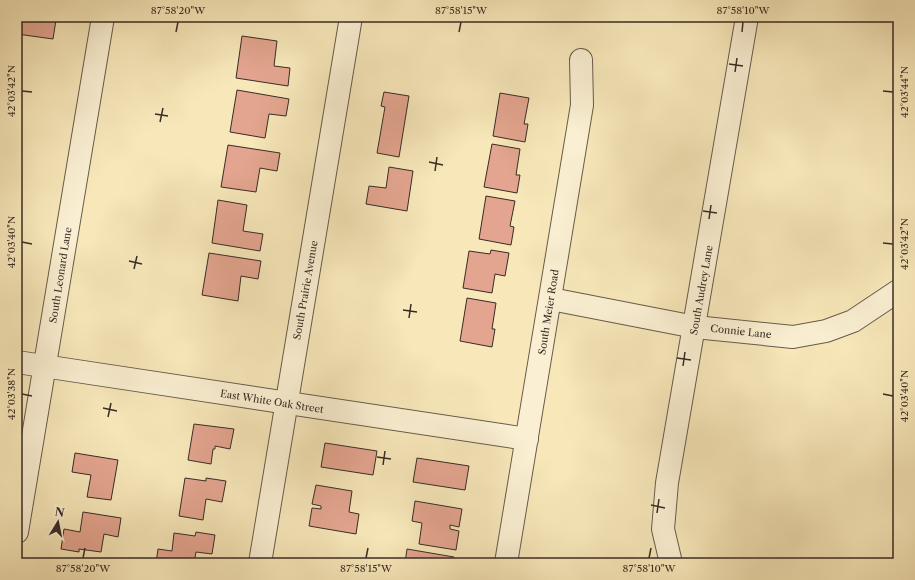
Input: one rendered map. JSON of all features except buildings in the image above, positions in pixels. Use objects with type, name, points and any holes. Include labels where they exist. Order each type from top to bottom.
[{"type":"street","name":"South Leonard Lane","points":[[17,532],[103,17]]},
{"type":"street","name":"South Prairie Avenue","points":[[260,563],[351,17]]},
{"type":"street","name":"South Audrey Lane","points":[[671,563],[663,529],[668,483],[747,17]]},
{"type":"street","name":"South Meier Road","points":[[506,563],[582,105],[581,60]]},
{"type":"street","name":"Connie Lane","points":[[550,299],[694,327],[793,337],[820,332],[853,321],[898,291]]},
{"type":"street","name":"East White Oak Street","points":[[17,362],[527,439]]}]
